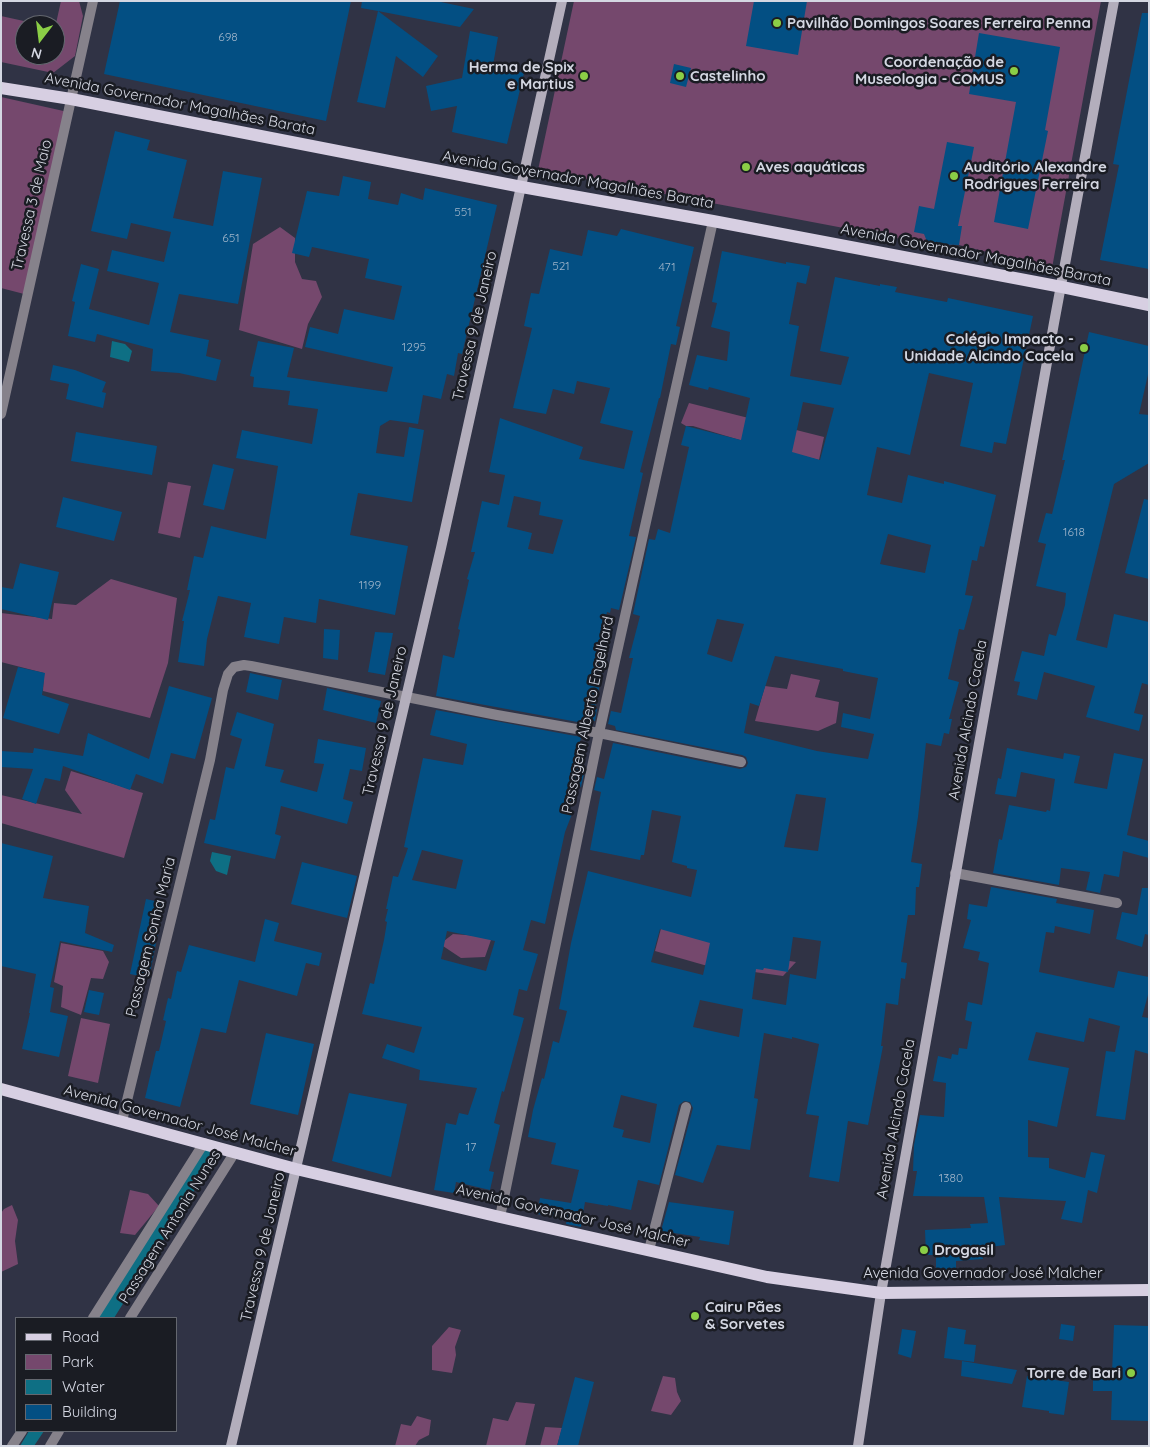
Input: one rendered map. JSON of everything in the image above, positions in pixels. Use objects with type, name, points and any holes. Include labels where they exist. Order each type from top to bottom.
[{"type":"main road","name":"Travessa 9 de Janeiro","points":[[231,1446],[442,548],[562,1]]},
{"type":"main road","name":"Avenida Alcindo Cacela","points":[[858,1446],[881,1292],[1114,1]]},
{"type":"main road","name":"Avenida Governador Magalhães Barata","points":[[1,88],[71,99],[522,187],[713,221],[1149,305]]},
{"type":"main road","name":"Avenida Governador José Malcher","points":[[1,1089],[296,1169],[767,1277],[881,1292],[1149,1290]]},
{"type":"street","name":"Travessa 3 de Maio","points":[[1,414],[93,1]]},
{"type":"street","name":"Passagem Alberto Engelhard","points":[[500,1217],[599,732],[713,221]]},
{"type":"street","name":"Passagem Sonha Maria","points":[[122,1121],[210,760],[223,690],[228,674],[234,667],[251,666],[406,697]]},
{"type":"street","points":[[406,697],[599,732],[742,762]]},
{"type":"street","points":[[956,874],[1117,903]]},
{"type":"street","points":[[649,1250],[686,1107]]},
{"type":"street","points":[[94,1317],[204,1143]]},
{"type":"street","name":"Passagem Antonia Nunes","points":[[131,1317],[235,1152]]},
{"type":"street","points":[[12,1446],[21,1432]]},
{"type":"street","points":[[50,1446],[58,1432]]},
{"type":"green space","points":[[61,1],[79,1],[83,16],[75,56],[65,64],[65,15],[58,15]]},
{"type":"green space","points":[[574,1],[1101,1],[1052,268],[959,245],[928,244],[538,170]]},
{"type":"green space","points":[[1,16],[15,19],[15,65],[1,62]]},
{"type":"green space","points":[[15,65],[63,65],[53,73]]},
{"type":"green space","points":[[1,97],[68,112],[28,295],[1,288]]},
{"type":"green space","points":[[280,227],[295,238],[295,262],[302,279],[316,281],[322,297],[308,324],[302,349],[239,330],[253,244]]},
{"type":"green space","points":[[689,403],[824,437],[819,460],[693,426],[686,426],[681,423]]},
{"type":"green space","points":[[168,482],[191,486],[180,538],[158,533]]},
{"type":"green space","points":[[111,579],[177,598],[168,663],[150,718],[43,691],[44,673],[1,662],[1,613],[52,619],[54,603],[76,605]]},
{"type":"green space","points":[[791,674],[820,680],[815,697],[839,702],[836,723],[818,731],[755,721],[765,686],[787,689]]},
{"type":"green space","points":[[71,771],[143,793],[124,858],[1,823],[1,795],[82,814],[65,790]]},
{"type":"green space","points":[[663,921],[713,932],[716,949],[796,962],[783,976],[704,965],[655,951]]},
{"type":"green space","points":[[453,934],[492,937],[485,957],[461,958],[440,944]]},
{"type":"green space","points":[[61,943],[103,951],[109,962],[103,979],[91,978],[81,1015],[61,1007],[63,986],[54,982]]},
{"type":"green space","points":[[81,1018],[110,1024],[98,1083],[68,1076]]},
{"type":"green space","points":[[130,1190],[148,1194],[159,1206],[135,1235],[120,1233]]},
{"type":"green space","points":[[12,1205],[18,1220],[15,1241],[18,1264],[1,1272],[1,1213]]},
{"type":"green space","points":[[449,1327],[461,1330],[455,1347],[456,1355],[452,1373],[432,1370],[432,1346]]},
{"type":"green space","points":[[663,1376],[675,1378],[677,1392],[681,1401],[671,1415],[651,1411]]},
{"type":"green space","points":[[516,1402],[535,1404],[525,1446],[486,1446],[493,1418],[508,1421]]},
{"type":"green space","points":[[417,1416],[431,1420],[429,1435],[419,1440],[415,1446],[395,1446],[401,1424],[411,1426]]},
{"type":"green space","points":[[545,1427],[562,1428],[557,1446],[540,1446]]},
{"type":"water","points":[[112,341],[125,344],[132,351],[129,362],[110,357]]},
{"type":"water","points":[[212,852],[231,856],[227,875],[216,871],[210,861]]},
{"type":"water","points":[[204,1146],[219,1151],[115,1317],[99,1317]]},
{"type":"water","points":[[28,1432],[43,1432],[34,1446],[20,1446]]},
{"type":"building","points":[[120,1],[351,1],[326,121],[104,74]]},
{"type":"building","points":[[362,1],[436,1],[474,9],[460,27],[361,8]]},
{"type":"building","name":"Pavilhão Domingos Soares Ferreira Penna","points":[[754,1],[807,1],[798,55],[746,46]]},
{"type":"building","points":[[378,11],[438,56],[423,77],[396,56],[385,108],[357,102]]},
{"type":"building","points":[[1142,13],[1149,13],[1149,269],[1100,260],[1119,165],[1113,164]]},
{"type":"building","points":[[470,31],[498,37],[493,65],[524,73],[507,144],[452,132],[457,106],[431,111],[426,86],[462,78]]},
{"type":"building","points":[[979,33],[1060,47],[1045,130],[1048,131],[1028,229],[994,222],[1016,102],[969,94]]},
{"type":"building","name":"Castelinho","points":[[674,64],[691,68],[686,87],[670,83]]},
{"type":"building","points":[[115,131],[150,140],[147,150],[187,160],[173,218],[213,226],[223,171],[262,178],[238,304],[179,294],[170,332],[209,340],[206,356],[221,360],[216,381],[179,373],[151,371],[153,349],[97,334],[95,342],[68,336],[75,302],[72,301],[81,264],[99,269],[89,309],[149,325],[159,283],[107,271],[112,250],[164,262],[171,232],[131,223],[127,239],[91,231]]},
{"type":"building","name":"Auditório Alexandre Rodrigues Ferreira","points":[[947,142],[974,147],[958,226],[962,226],[959,245],[928,244],[924,234],[914,232],[919,206],[934,209]]},
{"type":"building","points":[[343,176],[371,182],[368,199],[398,205],[401,193],[423,200],[425,188],[497,205],[462,354],[458,353],[454,376],[447,374],[441,399],[423,395],[418,424],[390,420],[380,426],[376,453],[404,457],[409,427],[424,430],[412,502],[358,493],[350,535],[408,546],[395,615],[319,599],[316,623],[284,617],[279,644],[244,637],[251,603],[218,596],[207,639],[204,666],[178,662],[184,621],[182,621],[190,590],[187,590],[194,556],[203,558],[211,526],[266,539],[278,466],[236,458],[242,430],[312,444],[318,409],[288,405],[290,391],[253,387],[254,377],[250,376],[258,341],[294,348],[287,377],[387,392],[393,367],[305,347],[310,327],[338,334],[344,309],[394,320],[402,286],[365,278],[369,259],[312,247],[309,257],[292,253],[307,191],[339,196]]},
{"type":"building","points":[[621,229],[694,247],[676,326],[680,327],[676,345],[671,344],[660,398],[640,472],[643,473],[629,536],[636,537],[619,610],[611,608],[610,613],[607,612],[601,640],[609,641],[595,708],[597,709],[595,721],[584,719],[583,723],[436,696],[443,655],[454,658],[460,630],[458,629],[469,580],[467,579],[475,552],[471,552],[482,501],[499,505],[505,475],[489,472],[500,418],[583,447],[579,459],[624,469],[633,431],[600,423],[610,388],[577,381],[574,394],[553,389],[546,414],[513,408],[532,328],[524,326],[531,293],[539,294],[550,249],[582,256],[588,230],[617,236]],"holes":[[[514,496],[541,502],[539,515],[563,520],[553,554],[528,549],[532,533],[507,527]]]},
{"type":"building","points":[[722,251],[786,264],[786,262],[810,266],[806,284],[797,282],[789,324],[799,326],[790,376],[841,385],[849,357],[820,351],[835,277],[880,286],[880,284],[897,287],[895,292],[947,302],[948,298],[1033,316],[1006,444],[994,442],[992,453],[960,446],[973,383],[929,373],[910,455],[877,447],[867,495],[902,503],[908,475],[944,484],[944,481],[996,495],[984,547],[980,546],[977,561],[972,560],[965,595],[973,596],[964,630],[959,629],[948,679],[959,682],[949,719],[952,719],[949,734],[944,733],[941,746],[926,743],[911,862],[922,864],[919,887],[916,887],[915,915],[908,915],[901,962],[907,963],[905,979],[901,978],[898,1005],[886,1003],[881,1046],[883,1046],[868,1125],[848,1121],[839,1182],[809,1177],[819,1116],[806,1114],[819,1044],[792,1037],[792,1039],[764,1033],[754,1098],[758,1099],[750,1150],[717,1145],[703,1183],[675,1175],[693,1108],[690,1102],[684,1101],[679,1105],[659,1185],[638,1180],[631,1210],[585,1202],[581,1227],[566,1224],[567,1218],[537,1214],[540,1198],[571,1203],[579,1170],[551,1164],[556,1143],[528,1137],[533,1110],[542,1078],[544,1079],[553,1041],[559,1043],[567,1011],[559,1009],[571,943],[588,871],[691,897],[697,870],[672,862],[681,816],[652,810],[644,855],[641,855],[640,860],[590,850],[601,792],[594,790],[597,777],[604,779],[613,743],[740,769],[746,767],[748,763],[746,757],[742,755],[616,730],[615,726],[608,724],[611,711],[621,713],[633,658],[629,658],[640,616],[633,614],[649,539],[655,540],[658,529],[670,533],[689,447],[681,445],[686,426],[741,440],[750,398],[709,387],[708,390],[689,385],[697,355],[727,361],[730,332],[711,327],[717,303],[712,302]],"holes":[[[803,402],[834,408],[820,460],[792,452]],[[888,534],[931,545],[925,573],[880,564]],[[717,619],[744,624],[732,662],[707,654]],[[775,656],[878,678],[870,719],[843,713],[841,727],[874,734],[868,759],[817,751],[744,733],[750,703],[759,706]],[[796,794],[826,798],[818,851],[784,847]],[[660,929],[710,943],[703,975],[651,962]],[[793,937],[821,941],[816,979],[790,974],[786,1005],[752,999],[756,969],[763,970],[764,968],[788,972]],[[700,1000],[743,1009],[739,1037],[693,1027]],[[621,1095],[657,1104],[650,1143],[622,1137],[624,1130],[613,1127]]]},
{"type":"building","points":[[1089,332],[1149,346],[1149,370],[1139,414],[1149,415],[1149,463],[1114,484],[1076,640],[1107,648],[1114,614],[1149,622],[1149,685],[1142,683],[1134,713],[1143,715],[1139,731],[1086,717],[1095,686],[1044,672],[1037,700],[1017,695],[1020,682],[1014,681],[1022,651],[1044,656],[1049,634],[1056,636],[1065,605],[1066,593],[1036,586],[1046,544],[1038,542],[1046,513],[1052,514],[1065,460],[1062,460]]},
{"type":"building","points":[[53,365],[75,370],[106,382],[102,392],[106,393],[103,408],[66,399],[69,384],[50,380]]},
{"type":"building","points":[[76,432],[157,446],[152,475],[71,461]]},
{"type":"building","points":[[213,464],[234,469],[224,510],[203,505]]},
{"type":"building","points":[[63,497],[122,512],[114,541],[56,527]]},
{"type":"building","points":[[1144,499],[1149,500],[1149,579],[1125,573]]},
{"type":"building","points":[[20,563],[59,572],[48,620],[1,609],[1,587],[13,589]]},
{"type":"building","points":[[324,629],[340,630],[338,660],[323,658]]},
{"type":"building","points":[[375,632],[393,633],[385,675],[368,672]]},
{"type":"building","points":[[18,667],[45,673],[42,695],[69,704],[59,734],[3,718]]},
{"type":"building","points":[[250,673],[282,680],[278,700],[246,692]]},
{"type":"building","points":[[169,686],[212,698],[195,759],[171,753],[163,784],[136,774],[130,790],[63,766],[60,781],[45,778],[36,804],[22,799],[33,769],[1,767],[1,751],[33,753],[34,748],[83,756],[88,733],[149,759]]},
{"type":"building","points":[[327,688],[381,701],[376,723],[323,710]]},
{"type":"building","points":[[436,710],[581,737],[578,751],[582,752],[577,772],[584,774],[581,787],[576,786],[569,814],[572,814],[565,832],[545,924],[531,920],[523,950],[538,954],[527,991],[519,989],[513,1015],[524,1018],[494,1123],[500,1125],[489,1171],[494,1172],[490,1190],[456,1182],[454,1193],[434,1190],[446,1123],[456,1125],[459,1113],[468,1115],[477,1088],[419,1080],[420,1070],[382,1058],[387,1044],[414,1053],[422,1027],[362,1014],[370,983],[374,984],[384,940],[388,909],[386,909],[393,876],[398,877],[408,848],[404,847],[423,758],[463,765],[467,744],[430,735]],"holes":[[[422,850],[463,860],[456,889],[412,880]],[[447,931],[495,941],[486,971],[441,959]]]},
{"type":"building","points":[[237,712],[274,724],[265,766],[284,770],[280,782],[317,792],[324,764],[314,763],[318,739],[366,748],[362,771],[350,769],[343,799],[353,802],[347,824],[281,806],[275,834],[281,836],[275,859],[204,843],[210,819],[215,820],[226,767],[234,769],[242,739],[230,735]]},
{"type":"building","points":[[1007,748],[1063,759],[1064,753],[1080,756],[1074,783],[1107,789],[1114,753],[1143,759],[1127,835],[1149,841],[1149,858],[1123,851],[1119,877],[1104,874],[1100,893],[1086,890],[1090,872],[1061,868],[1059,885],[993,873],[999,839],[1002,840],[1009,805],[1046,812],[1047,810],[1050,811],[1055,779],[1021,772],[1016,797],[995,794],[998,778],[1001,779]]},
{"type":"building","points":[[1,843],[53,856],[43,898],[89,906],[85,933],[114,945],[112,952],[60,941],[50,987],[54,988],[50,1012],[68,1016],[59,1057],[22,1049],[36,974],[1,966]]},
{"type":"building","points":[[302,862],[357,876],[347,918],[291,904]]},
{"type":"building","points":[[991,887],[1057,899],[1056,903],[1094,910],[1090,934],[1055,926],[1054,933],[1046,932],[1039,972],[1114,988],[1118,971],[1149,977],[1149,991],[1142,1017],[1149,1018],[1149,1054],[1135,1050],[1125,1120],[1096,1116],[1106,1051],[1115,1052],[1120,1026],[1089,1018],[1084,1042],[1036,1032],[1028,1060],[1069,1068],[1057,1127],[1028,1120],[1028,1157],[1049,1158],[1049,1168],[1085,1178],[1091,1152],[1105,1155],[1097,1193],[1088,1190],[1082,1223],[1061,1219],[1066,1201],[999,1197],[1005,1245],[982,1248],[983,1259],[956,1261],[956,1272],[936,1272],[936,1255],[926,1255],[925,1230],[971,1228],[970,1224],[988,1223],[984,1197],[913,1196],[917,1171],[913,1171],[914,1145],[920,1115],[944,1117],[946,1083],[933,1081],[938,1056],[951,1059],[952,1054],[958,1055],[959,1048],[967,1049],[972,1022],[965,1020],[968,1002],[982,1005],[989,963],[978,960],[980,952],[963,948],[971,920],[967,919],[969,904],[987,907]]},
{"type":"building","points":[[1142,888],[1149,888],[1149,935],[1145,934],[1142,947],[1116,939],[1122,912],[1137,915]]},
{"type":"building","points":[[146,899],[164,903],[149,978],[130,974]]},
{"type":"building","points":[[265,919],[279,923],[274,941],[322,953],[319,966],[306,963],[297,996],[239,980],[226,1033],[201,1028],[180,1107],[145,1098],[156,1051],[159,1051],[166,1021],[163,1020],[168,998],[171,999],[177,971],[181,972],[189,945],[255,962]]},
{"type":"building","points":[[89,990],[104,993],[99,1015],[84,1012]]},
{"type":"building","points":[[266,1033],[314,1044],[298,1115],[250,1104]]},
{"type":"building","points":[[349,1093],[407,1104],[391,1177],[332,1161]]},
{"type":"building","points":[[669,1202],[734,1211],[729,1245],[699,1240],[700,1237],[661,1231]]},
{"type":"building","points":[[1061,1324],[1075,1326],[1073,1341],[1059,1339]]},
{"type":"building","name":"Torre de Bari","points":[[1114,1325],[1149,1326],[1149,1421],[1111,1420],[1112,1391],[1093,1391],[1093,1372],[1112,1373]]},
{"type":"building","points":[[948,1327],[966,1330],[964,1344],[976,1345],[974,1362],[944,1358]]},
{"type":"building","points":[[902,1329],[916,1331],[911,1358],[898,1354]]},
{"type":"building","points":[[962,1361],[1017,1370],[1012,1384],[961,1376]]},
{"type":"building","points":[[1027,1376],[1069,1382],[1064,1415],[1022,1407]]},
{"type":"building","points":[[575,1377],[594,1382],[578,1446],[557,1446]]},
{"type":"place","name":"Pavilhão Domingos Soares Ferreira Penna","points":[[777,23]]},
{"type":"place","name":"Coordenação de Museologia - COMUS","points":[[1014,71]]},
{"type":"place","name":"Herma de Spix e Martius","points":[[584,76]]},
{"type":"place","name":"Castelinho","points":[[680,76]]},
{"type":"place","name":"Aves aquáticas","points":[[746,167]]},
{"type":"place","name":"Auditório Alexandre Rodrigues Ferreira","points":[[954,176]]},
{"type":"place","name":"Colégio Impacto - Unidade Alcindo Cacela","points":[[1084,348]]},
{"type":"place","name":"Drogasil","points":[[924,1250]]},
{"type":"place","name":"Cairu Pães & Sorvetes","points":[[695,1316]]},
{"type":"place","name":"Torre de Bari","points":[[1131,1373]]}]
